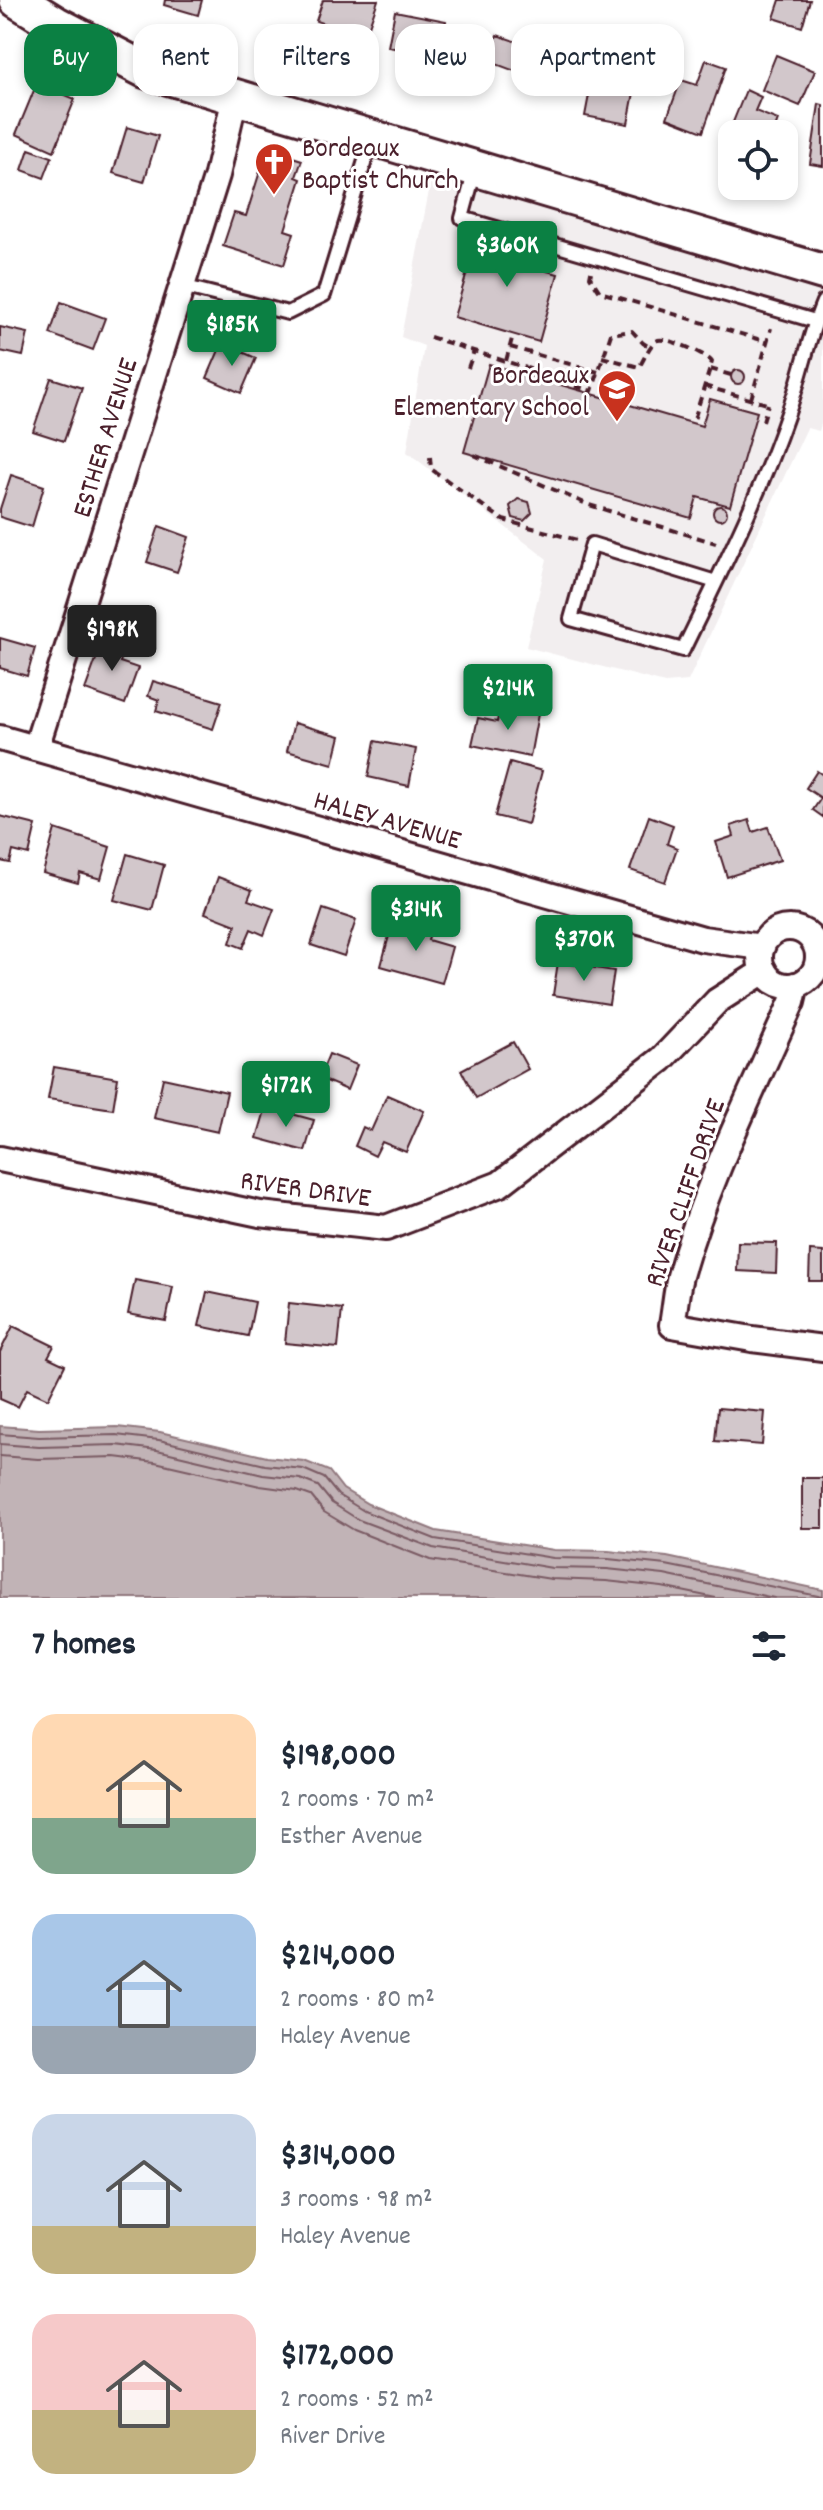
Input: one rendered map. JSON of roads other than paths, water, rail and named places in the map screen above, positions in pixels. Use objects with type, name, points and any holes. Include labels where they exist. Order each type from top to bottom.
[{"type":"street","points":[[17,0],[145,70],[823,272]]},
{"type":"street","name":"ESTHER AVENUE","points":[[36,748],[217,175],[235,97]]},
{"type":"street","name":"HALEY AVENUE","points":[[0,738],[703,939],[763,959]]},
{"type":"street","points":[[787,927],[801,930],[819,940],[817,967],[807,980],[796,985],[772,980],[763,959],[770,935],[787,927]]},
{"type":"street","name":"RIVER DRIVE","points":[[0,1159],[260,1214],[386,1228],[500,1184],[662,1059],[717,1001],[763,959]]},
{"type":"street","name":"RIVER CLIFF DRIVE","points":[[796,985],[792,1002],[746,1098],[710,1191],[680,1277],[672,1325],[823,1348]]},
{"type":"lane","points":[[182,286],[288,313],[324,295],[372,138]]},
{"type":"lane","points":[[476,167],[462,218],[815,321]]},
{"type":"lane","points":[[716,582],[592,544],[571,619],[683,650],[716,582],[751,508],[789,410],[823,302]]},
{"type":"water","points":[[0,1426],[39,1429],[117,1427],[160,1432],[267,1457],[304,1461],[329,1471],[343,1489],[368,1504],[436,1531],[554,1550],[667,1557],[823,1590],[823,1598],[0,1598]]},
{"type":"place","name":"Bordeaux Baptist Church","points":[[274,196]]},
{"type":"place","name":"Bordeaux Elementary School","points":[[617,423]]}]
